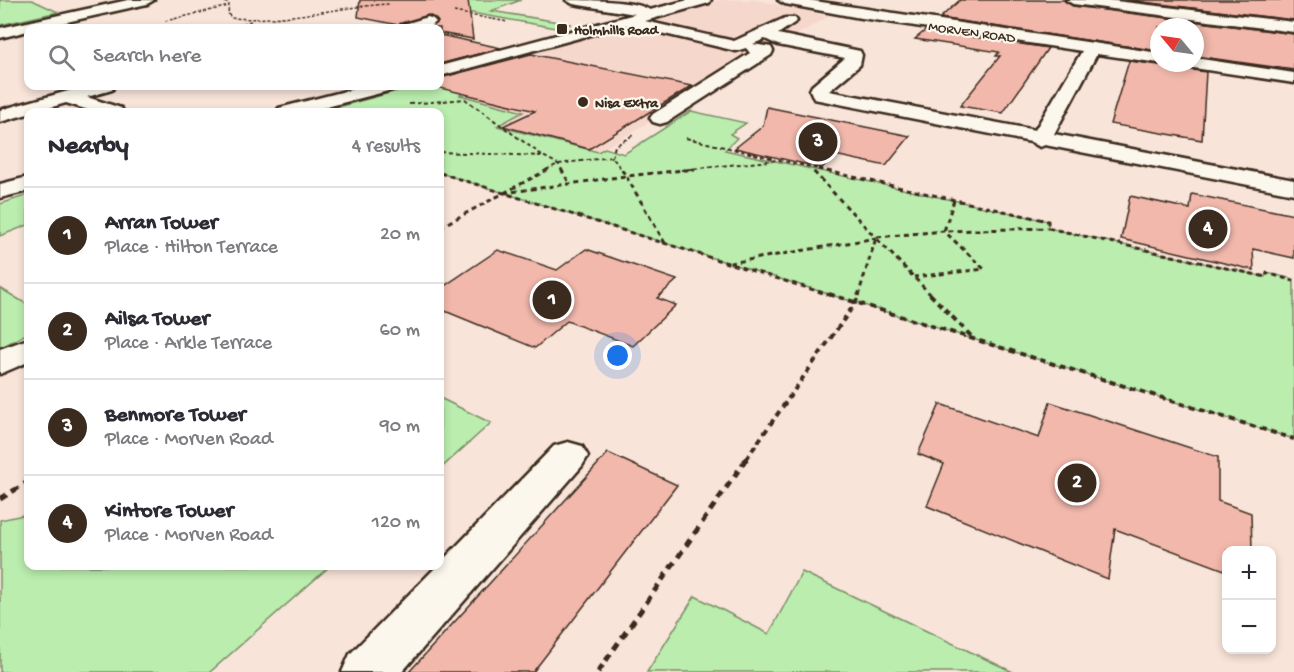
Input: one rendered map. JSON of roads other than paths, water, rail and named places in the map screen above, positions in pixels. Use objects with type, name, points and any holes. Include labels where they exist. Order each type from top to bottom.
[{"type":"street","points":[[40,24],[147,0]]},
{"type":"street","points":[[573,0],[654,14]]},
{"type":"street","points":[[444,70],[704,0]]},
{"type":"street","name":"MORVEN ROAD","points":[[785,0],[855,14],[1150,57]]},
{"type":"street","points":[[1073,0],[1294,27]]},
{"type":"street","points":[[855,14],[880,3]]},
{"type":"street","points":[[736,46],[822,8]]},
{"type":"street","points":[[627,21],[765,51],[660,118]]},
{"type":"street","points":[[421,24],[428,22]]},
{"type":"street","points":[[0,33],[24,28]]},
{"type":"street","points":[[775,28],[770,32],[771,36],[778,40],[854,55],[854,61],[819,90],[822,96],[1292,187]]},
{"type":"street","points":[[1040,140],[1092,48]]},
{"type":"street","points":[[1204,65],[1294,78]]},
{"type":"street","points":[[28,108],[91,90]]},
{"type":"street","points":[[301,108],[370,90]]},
{"type":"street","points":[[66,97],[101,108]]},
{"type":"street","points":[[0,116],[24,109]]},
{"type":"street","points":[[0,191],[24,185]]},
{"type":"street","points":[[0,363],[24,351]]},
{"type":"street","points":[[368,672],[567,456]]},
{"type":"place","name":"Holmhills Road","points":[[562,29]]},
{"type":"place","name":"Nisa Extra","points":[[583,102]]},
{"type":"place","name":"Benmore Tower","points":[[818,142]]},
{"type":"place","name":"Kintore Tower","points":[[1208,229]]},
{"type":"place","name":"Arran Tower","points":[[552,300]]},
{"type":"place","name":"Ailsa Tower","points":[[1077,483]]}]
